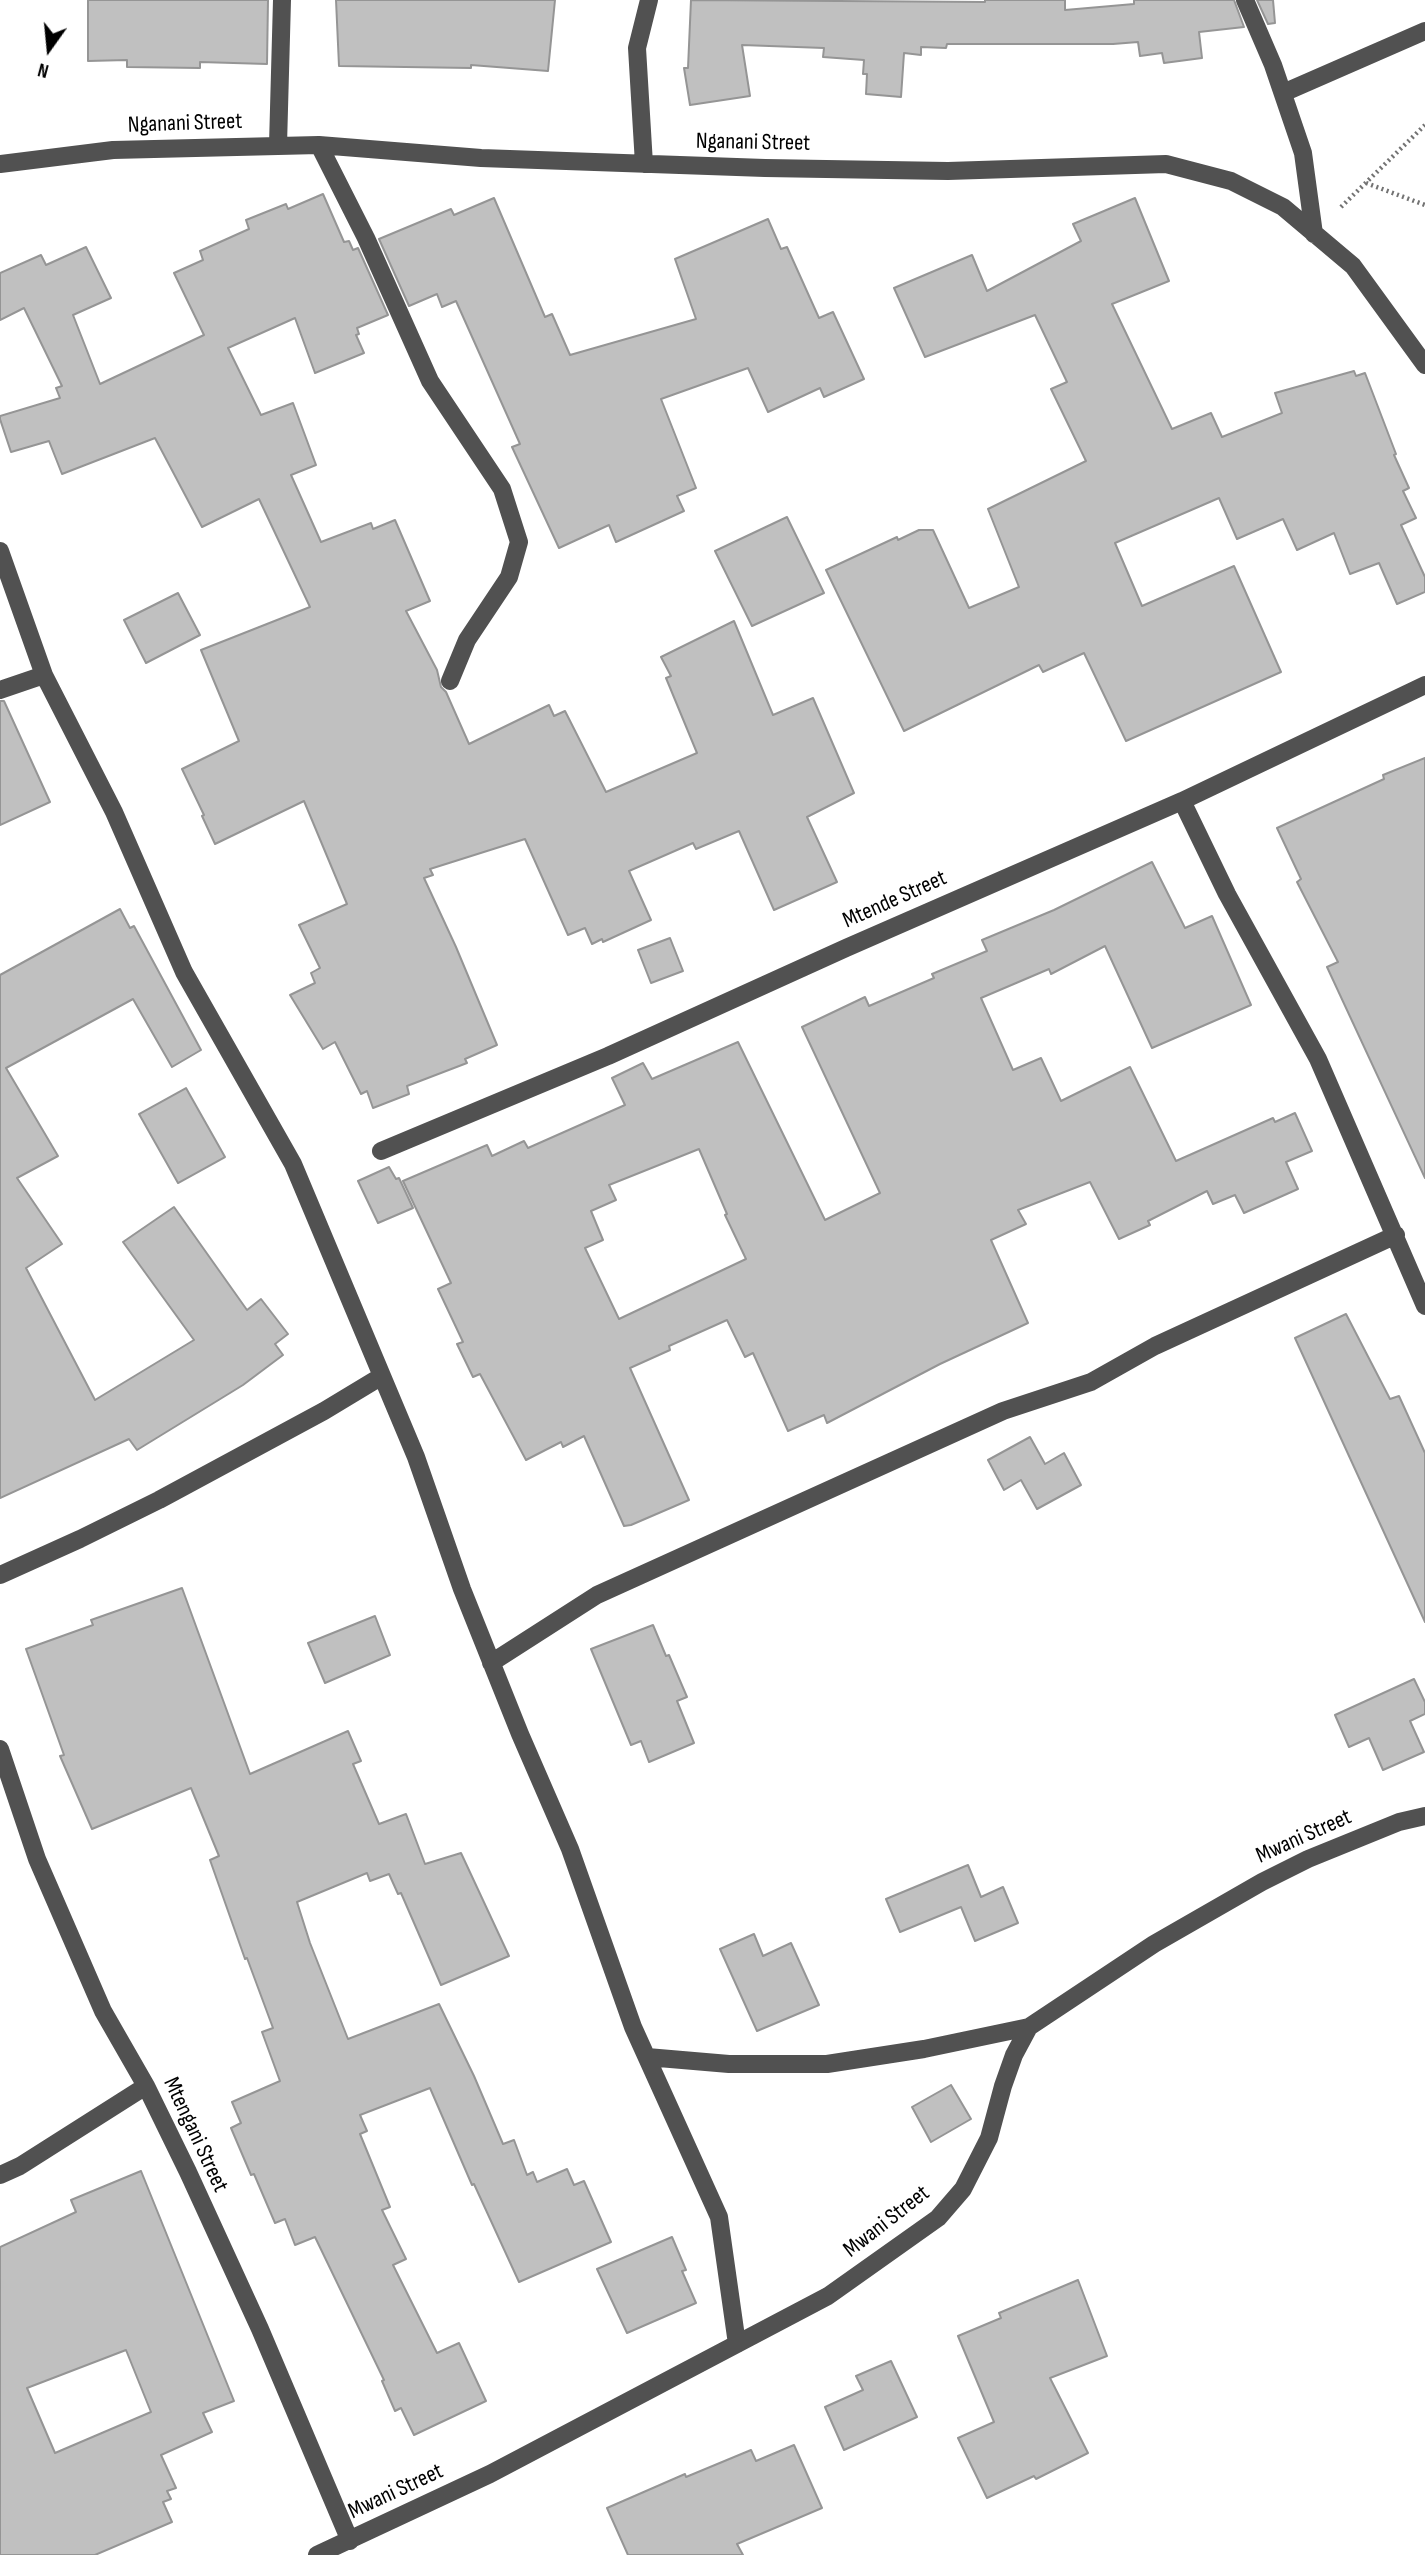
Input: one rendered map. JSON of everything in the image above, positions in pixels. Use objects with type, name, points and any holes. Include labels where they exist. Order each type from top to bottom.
[{"type":"street","points":[[278,145],[282,0]]},
{"type":"street","points":[[644,164],[637,48],[649,0]]},
{"type":"street","points":[[1245,0],[1283,93],[1303,153],[1314,234]]},
{"type":"street","points":[[1283,93],[1425,31]]},
{"type":"street","name":"Nganani Street","points":[[0,164],[113,150],[278,145],[319,145],[481,158],[948,172],[1166,164],[1231,181],[1283,207],[1353,266],[1425,365]]},
{"type":"street","points":[[319,145],[366,238],[430,382],[502,489],[519,542],[509,577],[467,640],[450,681]]},
{"type":"street","points":[[0,551],[44,675],[114,812],[184,972],[293,1164],[416,1457],[461,1589],[570,1849],[633,2026],[719,2217],[737,2344]]},
{"type":"street","points":[[0,690],[44,675]]},
{"type":"street","name":"Mtende Street","points":[[381,1151],[608,1056],[846,948],[1182,802],[1425,685]]},
{"type":"street","points":[[1182,802],[1227,894],[1318,1059],[1425,1306]]},
{"type":"street","points":[[491,1663],[597,1595],[1003,1411],[1091,1382],[1155,1346],[1396,1235]]},
{"type":"street","points":[[0,1574],[159,1500],[324,1411],[382,1376]]},
{"type":"street","name":"Mtengani Street","points":[[0,1749],[37,1859],[103,2011],[146,2086],[260,2329],[350,2541]]},
{"type":"street","name":"Mwani Street","points":[[317,2555],[490,2474],[828,2296],[938,2218],[963,2189],[989,2138],[1011,2065],[1029,2027],[1154,1944],[1262,1882],[1320,1854],[1399,1822],[1425,1816]]},
{"type":"street","points":[[648,2057],[729,2064],[827,2064],[924,2049],[1029,2027]]},
{"type":"street","points":[[0,2175],[20,2166],[146,2086]]},
{"type":"path","points":[[1314,234],[1425,125]]},
{"type":"path","points":[[1366,183],[1425,205]]},
{"type":"building","points":[[88,0],[268,0],[267,64],[200,62],[200,68],[127,67],[127,60],[88,61]]},
{"type":"building","points":[[336,0],[555,0],[548,71],[471,65],[471,68],[339,66]]},
{"type":"building","points":[[691,0],[1065,0],[1065,10],[1134,4],[1134,0],[1234,0],[1244,27],[1199,32],[1202,58],[1164,63],[1162,53],[1140,56],[1138,42],[947,44],[946,48],[921,47],[921,55],[904,53],[901,97],[866,94],[867,74],[863,74],[864,60],[823,57],[824,48],[742,45],[750,96],[690,105],[684,68],[688,68]]},
{"type":"building","points":[[1257,0],[1273,0],[1275,23],[1268,24]]},
{"type":"building","points":[[323,194],[344,242],[349,241],[353,250],[358,248],[388,315],[357,328],[359,334],[356,335],[364,353],[315,373],[295,318],[228,348],[261,415],[293,403],[316,465],[291,475],[321,542],[371,523],[373,529],[395,520],[430,601],[406,611],[437,670],[441,687],[446,692],[469,744],[549,705],[554,716],[565,711],[606,792],[697,753],[666,678],[671,676],[661,657],[734,621],[773,715],[813,698],[854,793],[807,817],[837,882],[774,910],[739,831],[696,849],[693,843],[629,871],[651,920],[603,942],[602,939],[592,944],[585,928],[568,935],[525,839],[430,869],[433,875],[424,878],[497,1045],[465,1059],[467,1063],[407,1086],[409,1094],[373,1108],[367,1091],[361,1094],[335,1042],[323,1049],[290,995],[315,983],[311,973],[320,968],[299,925],[347,904],[304,801],[215,844],[182,769],[239,741],[201,650],[310,607],[259,499],[202,527],[155,438],[62,474],[49,441],[11,452],[0,419],[0,416],[60,398],[56,388],[62,386],[24,308],[0,320],[0,273],[41,255],[46,265],[86,247],[111,298],[73,315],[100,384],[204,335],[174,273],[203,260],[200,251],[249,229],[246,220],[286,204],[288,209]]},
{"type":"building","points":[[494,198],[545,317],[552,314],[570,355],[696,319],[675,259],[768,219],[781,249],[787,247],[819,318],[833,312],[864,379],[824,397],[820,388],[768,412],[748,368],[661,399],[696,488],[677,496],[684,511],[616,542],[609,525],[559,548],[512,447],[520,444],[456,301],[442,307],[437,294],[409,306],[379,239],[451,209],[454,215]]},
{"type":"building","points":[[1135,198],[1169,281],[1112,304],[1172,429],[1211,413],[1222,437],[1282,413],[1275,393],[1354,371],[1356,376],[1365,373],[1396,454],[1394,455],[1409,488],[1403,491],[1416,518],[1401,525],[1425,577],[1425,592],[1397,604],[1379,563],[1350,574],[1334,533],[1297,550],[1283,519],[1237,539],[1219,498],[1115,543],[1142,606],[1234,566],[1281,672],[1126,741],[1084,653],[1043,672],[1039,665],[904,731],[826,570],[897,537],[898,540],[919,530],[933,530],[969,608],[1019,587],[988,509],[1086,461],[1051,389],[1067,382],[1035,315],[925,357],[894,288],[972,255],[987,291],[1081,241],[1073,224]]},
{"type":"building","points":[[787,517],[824,593],[752,626],[715,551]]},
{"type":"building","points":[[178,593],[200,635],[146,663],[124,620]]},
{"type":"building","points":[[0,701],[4,701],[50,802],[0,825]]},
{"type":"building","points":[[1425,758],[1425,1178],[1327,967],[1338,962],[1297,882],[1301,879],[1277,828],[1384,779],[1383,775]]},
{"type":"building","points":[[1152,862],[1185,928],[1212,916],[1251,1005],[1152,1048],[1105,946],[1051,974],[1049,969],[981,998],[1013,1070],[1041,1058],[1061,1101],[1130,1067],[1176,1161],[1273,1118],[1275,1122],[1295,1113],[1312,1151],[1286,1162],[1298,1189],[1244,1213],[1235,1195],[1213,1204],[1207,1191],[1148,1221],[1150,1225],[1119,1239],[1090,1182],[1018,1210],[1026,1224],[991,1240],[1028,1323],[940,1364],[827,1423],[824,1415],[788,1431],[753,1353],[745,1357],[727,1320],[669,1346],[670,1350],[630,1368],[689,1500],[631,1525],[624,1526],[584,1436],[563,1447],[561,1442],[526,1460],[480,1374],[473,1377],[457,1344],[463,1342],[438,1289],[451,1283],[403,1181],[487,1145],[492,1156],[524,1141],[528,1148],[625,1105],[612,1078],[643,1063],[652,1079],[738,1042],[825,1220],[880,1193],[802,1027],[865,997],[869,1006],[934,978],[932,974],[987,951],[982,940],[1054,910]],"holes":[[[699,1149],[727,1214],[725,1215],[746,1259],[619,1319],[585,1248],[603,1240],[591,1211],[616,1200],[609,1185]]]},
{"type":"building","points":[[120,909],[130,928],[134,926],[201,1050],[172,1067],[133,999],[6,1068],[58,1156],[17,1178],[62,1244],[26,1268],[95,1400],[194,1340],[123,1242],[174,1207],[247,1310],[261,1299],[288,1334],[275,1344],[283,1355],[243,1385],[137,1450],[129,1439],[0,1498],[0,975]]},
{"type":"building","points":[[670,938],[683,971],[651,983],[638,950]]},
{"type":"building","points":[[186,1088],[225,1157],[178,1183],[139,1114]]},
{"type":"building","points":[[389,1167],[396,1179],[399,1178],[413,1208],[378,1223],[358,1181]]},
{"type":"building","points":[[1346,1314],[1390,1399],[1399,1396],[1425,1453],[1425,1622],[1295,1338]]},
{"type":"building","points":[[1030,1437],[1045,1464],[1064,1453],[1081,1485],[1037,1509],[1021,1480],[1004,1490],[988,1460]]},
{"type":"building","points":[[182,1588],[250,1774],[348,1731],[361,1761],[353,1764],[379,1824],[406,1814],[425,1864],[461,1853],[509,1956],[441,1985],[401,1893],[398,1894],[389,1874],[370,1881],[367,1873],[297,1902],[310,1943],[348,2039],[439,2004],[503,2144],[514,2140],[527,2175],[533,2172],[537,2182],[567,2169],[574,2185],[584,2181],[611,2242],[519,2282],[474,2184],[472,2185],[430,2088],[360,2115],[367,2131],[360,2134],[390,2207],[382,2210],[406,2259],[393,2265],[437,2353],[459,2343],[486,2401],[414,2435],[401,2408],[395,2411],[382,2381],[384,2380],[315,2237],[295,2245],[285,2219],[275,2223],[231,2128],[241,2123],[232,2102],[280,2081],[262,2032],[273,2028],[210,1860],[219,1856],[191,1788],[92,1829],[60,1756],[64,1755],[26,1649],[93,1625],[91,1620]]},
{"type":"building","points":[[375,1616],[390,1655],[325,1683],[308,1643]]},
{"type":"building","points":[[653,1625],[687,1697],[677,1701],[694,1743],[649,1762],[641,1741],[631,1745],[591,1649]]},
{"type":"building","points":[[1414,1679],[1425,1702],[1425,1714],[1410,1721],[1424,1752],[1383,1770],[1369,1738],[1349,1747],[1335,1715]]},
{"type":"building","points":[[968,1865],[981,1897],[1003,1887],[1018,1923],[975,1941],[961,1907],[900,1932],[886,1899]]},
{"type":"building","points":[[754,1934],[763,1956],[791,1943],[819,2005],[757,2031],[720,1949]]},
{"type":"building","points":[[951,2085],[971,2119],[931,2142],[912,2107]]},
{"type":"building","points":[[141,2171],[234,2401],[203,2413],[212,2432],[161,2455],[176,2488],[167,2491],[171,2499],[163,2502],[172,2522],[95,2555],[0,2555],[0,2247],[76,2212],[71,2200]],"holes":[[[126,2350],[151,2412],[55,2453],[27,2388]]]},
{"type":"building","points":[[672,2237],[686,2270],[682,2271],[696,2303],[627,2333],[597,2269]]},
{"type":"building","points":[[1078,2280],[1107,2356],[1050,2378],[1088,2453],[1036,2479],[1034,2476],[987,2498],[958,2438],[994,2422],[958,2336],[1001,2318],[999,2313]]},
{"type":"building","points":[[891,2361],[917,2417],[844,2450],[825,2407],[863,2390],[856,2376]]},
{"type":"building","points":[[794,2445],[822,2508],[737,2544],[743,2555],[628,2555],[607,2508],[685,2474],[686,2477],[751,2450],[756,2461]]}]
